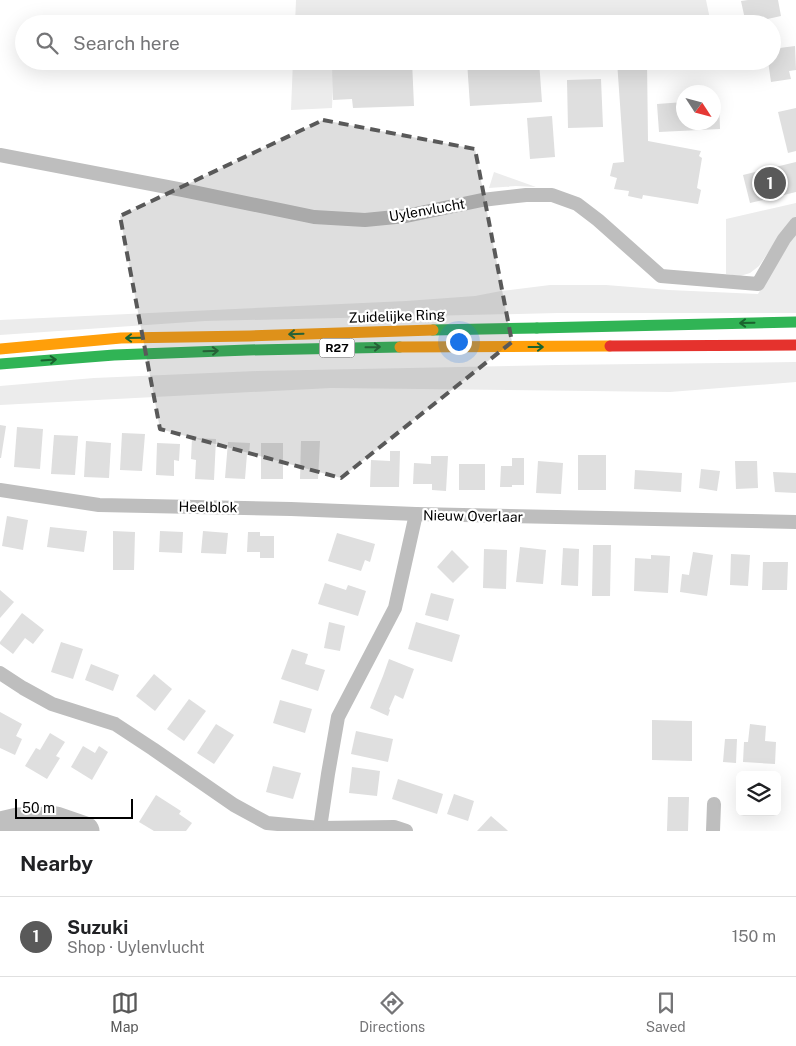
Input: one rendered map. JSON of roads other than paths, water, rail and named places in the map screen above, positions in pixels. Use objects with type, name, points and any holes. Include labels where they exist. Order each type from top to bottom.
[{"type":"main road","name":"Zuidelijke Ring","points":[[0,349],[121,338],[796,322]]},
{"type":"main road","name":"R27","points":[[0,364],[114,355],[248,350],[399,347],[796,345]]},
{"type":"street","name":"Uylenvlucht","points":[[0,155],[314,217],[365,220],[398,217],[482,200],[526,195],[552,195],[577,204],[598,220],[661,276],[758,284],[784,239],[796,224]]},
{"type":"street","name":"Heelblok","points":[[0,490],[99,505],[416,514]]},
{"type":"street","name":"Nieuw Overlaar","points":[[320,828],[338,717],[395,608],[416,514],[796,522]]},
{"type":"street","points":[[0,673],[52,704],[116,724],[234,805],[266,823],[320,828],[394,827],[406,831]]},
{"type":"street","points":[[713,831],[714,804]]},
{"type":"waterway","points":[[0,826],[18,822],[56,821],[85,831]]},
{"type":"place","name":"Suzuki","points":[[770,183]]}]
